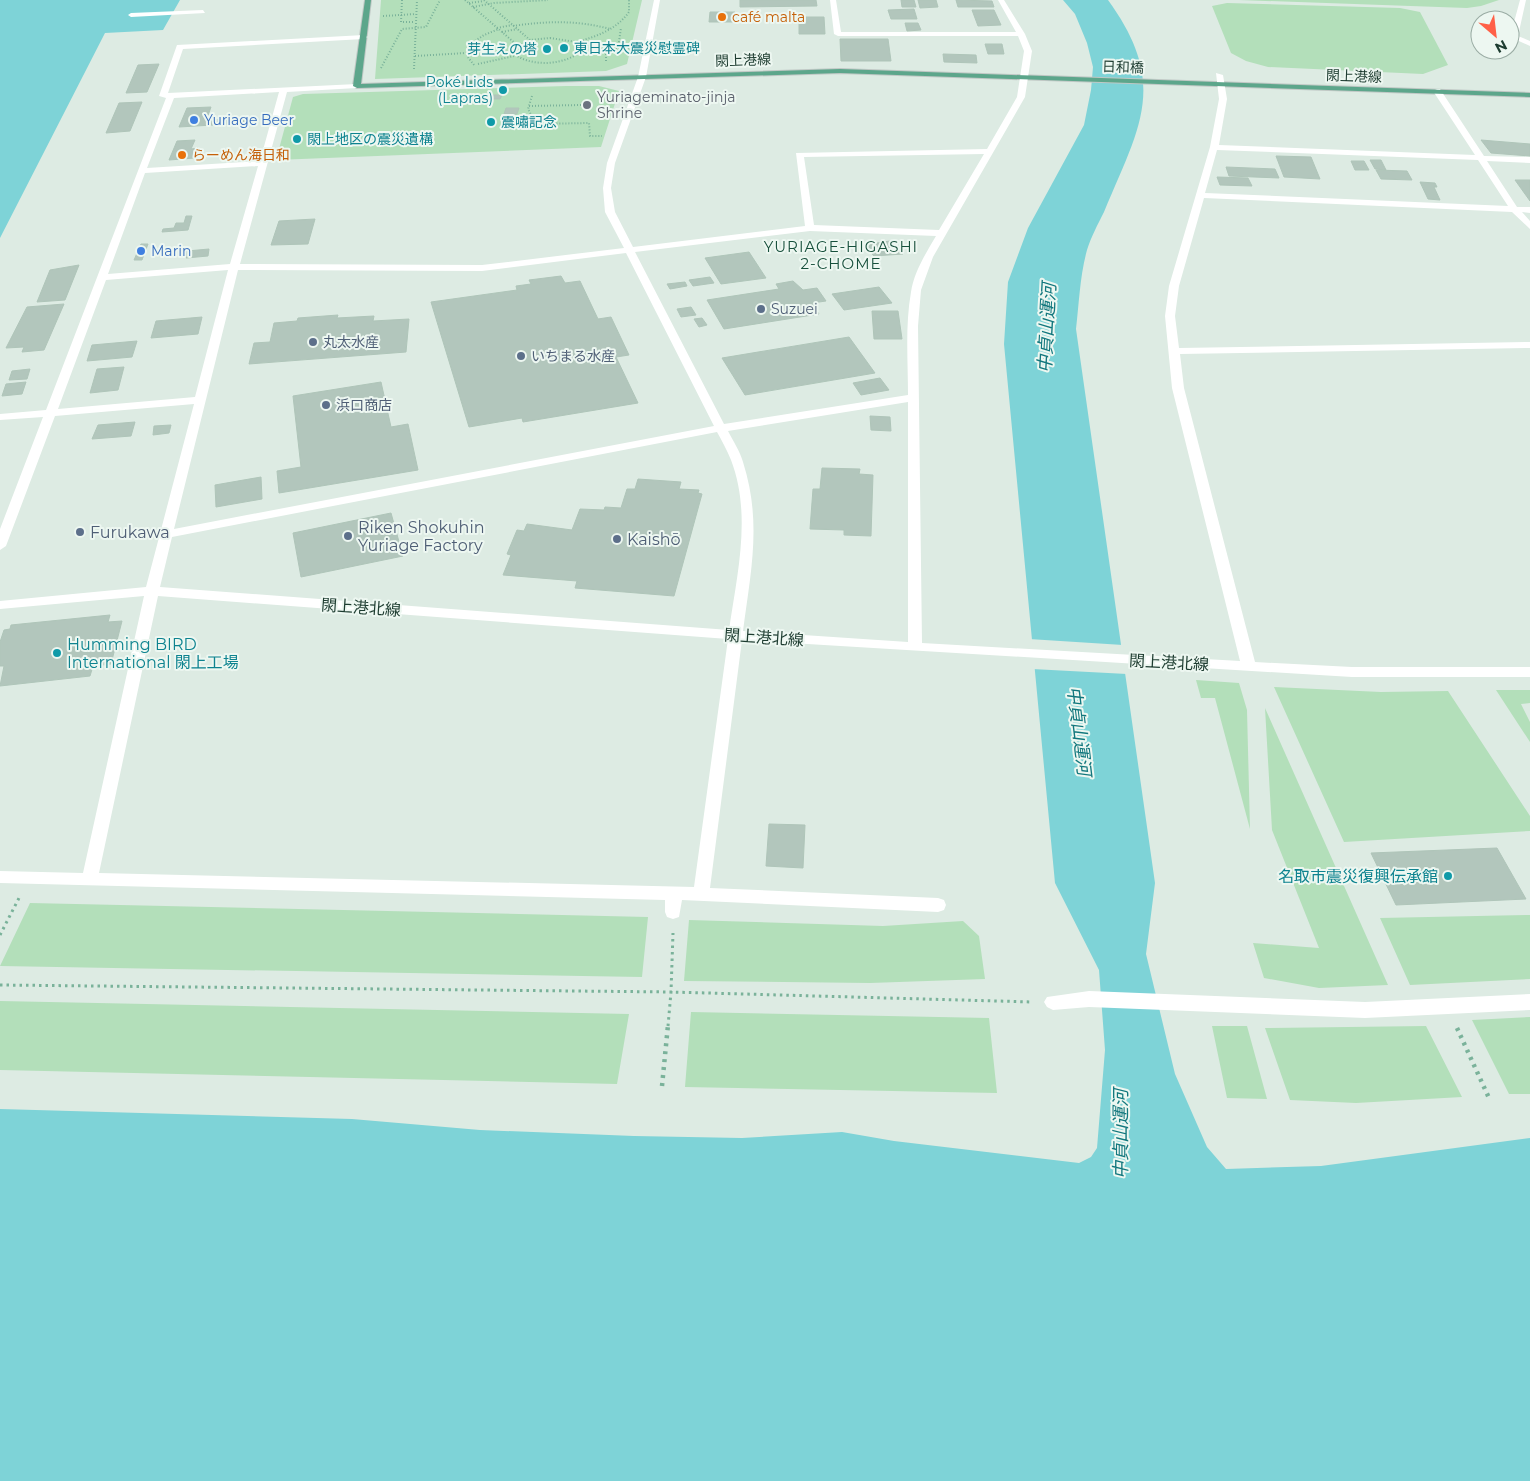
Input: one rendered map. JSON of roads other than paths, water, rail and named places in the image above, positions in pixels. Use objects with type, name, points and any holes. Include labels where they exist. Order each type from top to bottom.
[{"type":"main road","points":[[357,86],[368,0]]},
{"type":"main road","name":"閖上港線","points":[[357,86],[840,71],[1068,78]]},
{"type":"main road","name":"日和橋","points":[[1068,78],[1178,81]]},
{"type":"main road","name":"閖上港線","points":[[1178,81],[1220,79],[1530,95]]},
{"type":"street","points":[[657,0],[642,77],[611,163],[607,188],[610,212],[737,460],[746,498],[749,533],[701,894]]},
{"type":"street","points":[[833,0],[838,34],[1021,34]]},
{"type":"street","points":[[915,646],[913,326],[916,290],[928,257],[1021,97],[1028,51],[1021,34],[1001,0]]},
{"type":"street","points":[[1523,0],[1514,37],[1520,42],[1530,44]]},
{"type":"street","points":[[131,16],[203,12]]},
{"type":"street","points":[[357,86],[163,96],[180,47],[364,37]]},
{"type":"street","points":[[1220,79],[1223,99],[1214,147],[1174,286],[1170,316],[1178,388],[1249,667]]},
{"type":"street","points":[[90,878],[166,534],[234,267],[284,89]]},
{"type":"street","points":[[1437,91],[1515,210],[1530,226]]},
{"type":"street","points":[[0,546],[170,97]]},
{"type":"street","points":[[1214,147],[1530,160]]},
{"type":"street","points":[[810,228],[799,155],[990,151]]},
{"type":"street","points":[[142,171],[262,163]]},
{"type":"street","points":[[1200,195],[1530,210]]},
{"type":"street","points":[[101,277],[234,267],[482,268],[810,228],[942,233]]},
{"type":"street","points":[[1173,352],[1530,345]]},
{"type":"street","points":[[166,534],[722,428],[913,398]]},
{"type":"street","points":[[0,417],[201,400]]},
{"type":"street","name":"閖上港北線","points":[[0,605],[152,591],[735,635],[1249,667],[1352,672],[1530,672]]},
{"type":"street","points":[[0,877],[701,894],[938,905]]},
{"type":"street","points":[[673,912],[674,894]]},
{"type":"street","points":[[1053,1002],[1089,999],[1365,1010],[1530,1002]]},
{"type":"water","points":[[0,0],[180,0],[163,30],[105,33],[0,238]]},
{"type":"water","name":"中貞山運河","points":[[1063,0],[1108,0],[1127,30],[1138,56],[1143,81],[1142,105],[1137,129],[1087,250],[1081,279],[1076,329],[1155,883],[1146,954],[1175,1074],[1207,1147],[1226,1169],[1321,1166],[1530,1138],[1530,1481],[0,1481],[0,1109],[352,1119],[480,1130],[634,1136],[742,1138],[842,1132],[894,1141],[1079,1163],[1091,1157],[1097,1148],[1105,1050],[1099,970],[1055,883],[1004,344],[1008,282],[1028,228],[1084,125],[1091,90],[1093,67],[1087,43],[1075,14]]},
{"type":"place","name":"café malta","points":[[722,17]]},
{"type":"place","name":"東日本大震災慰霊碑","points":[[564,48]]},
{"type":"place","name":"芽生えの塔","points":[[547,49]]},
{"type":"place","name":"Poké Lids (Lapras)","points":[[503,90]]},
{"type":"place","name":"Yuriageminato-jinja Shrine","points":[[587,105]]},
{"type":"place","name":"Yuriage Beer","points":[[194,120]]},
{"type":"place","name":"震嘯記念","points":[[491,122]]},
{"type":"place","name":"閖上地区の震災遺構","points":[[297,139]]},
{"type":"place","name":"らーめん海日和","points":[[182,155]]},
{"type":"place","name":"Marin","points":[[141,251]]},
{"type":"place","name":"Suzuei","points":[[761,309]]},
{"type":"place","name":"丸太水産","points":[[313,342]]},
{"type":"place","name":"いちまる水産","points":[[521,356]]},
{"type":"place","name":"浜口商店","points":[[326,405]]},
{"type":"place","name":"Furukawa","points":[[80,532]]},
{"type":"place","name":"Riken Shokuhin Yuriage Factory","points":[[348,536]]},
{"type":"place","name":"Kaishō","points":[[617,539]]},
{"type":"place","name":"Humming BIRD International 閖上工場","points":[[57,653]]},
{"type":"place","name":"名取市震災復興伝承館","points":[[1448,876]]},
{"type":"district","name":"YURIAGE-HIGASHI 2-CHOME","points":[[841,256]]}]
